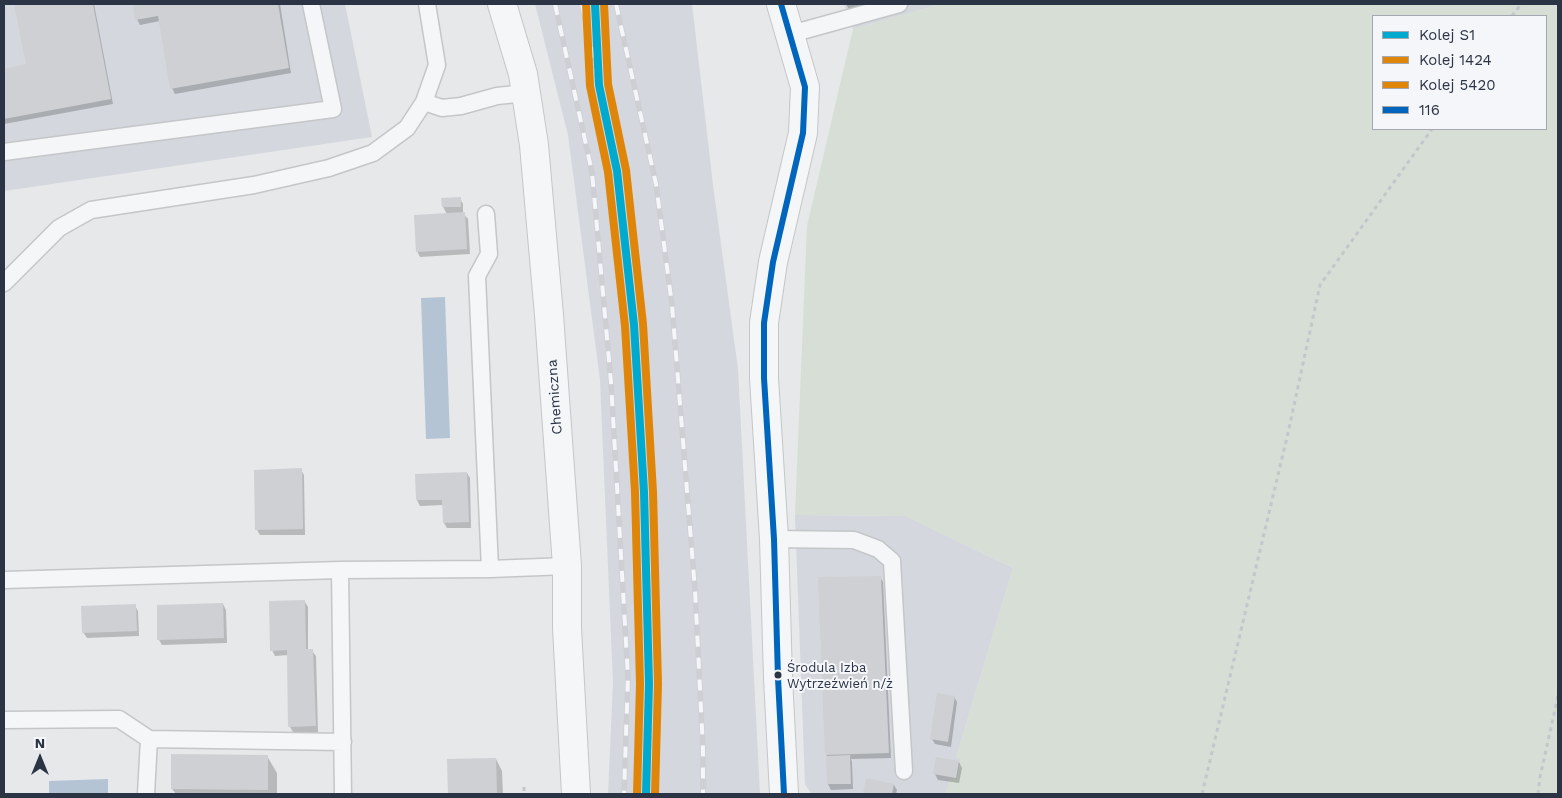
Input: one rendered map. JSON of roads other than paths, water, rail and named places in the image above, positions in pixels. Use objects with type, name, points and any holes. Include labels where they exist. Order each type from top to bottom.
[{"type":"street","name":"Chemiczna","points":[[502,4],[523,74],[534,145],[549,315],[566,566],[567,628],[576,794]]},
{"type":"street","points":[[782,4],[805,87],[803,133],[773,262],[764,323],[764,378],[774,539],[784,794]]},
{"type":"lane","points":[[4,152],[333,109],[311,4]]},
{"type":"lane","points":[[4,283],[59,228],[91,210],[254,185],[329,168],[373,153],[406,128],[424,102],[437,65],[427,4]]},
{"type":"lane","points":[[791,34],[899,4]]},
{"type":"lane","points":[[424,102],[442,108],[461,106],[497,96],[526,93]]},
{"type":"lane","points":[[486,214],[489,254],[476,276],[490,569]]},
{"type":"lane","points":[[774,539],[854,540],[878,549],[892,561],[904,771]]},
{"type":"lane","points":[[4,580],[340,570],[490,569],[566,566]]},
{"type":"lane","points":[[340,570],[343,794]]},
{"type":"lane","points":[[4,720],[119,719],[149,739],[343,742]]},
{"type":"lane","points":[[146,794],[149,739]]},
{"type":"water","points":[[445,297],[450,438],[426,439],[421,298]]},
{"type":"water","points":[[108,779],[108,794],[49,794],[49,781]]},
{"type":"railway","points":[[555,4],[592,172],[611,382],[628,677],[624,794]]},
{"type":"railway","points":[[582,4],[599,85]]},
{"type":"railway","points":[[616,4],[656,184],[672,305],[695,590],[703,749],[703,794]]},
{"type":"rail line","name":"1424","points":[[586,4],[590,86],[608,172],[625,326],[635,492],[640,684],[637,794]]},
{"type":"rail line","name":"S1","points":[[595,4],[599,85],[617,171],[634,325],[644,492],[649,684],[646,794]]},
{"type":"rail line","name":"5420","points":[[604,4],[608,84],[626,170],[643,324],[653,492],[658,684],[655,794]]},
{"type":"place","name":"Środula Izba Wytrzeźwień n/ż","points":[[778,675]]}]
